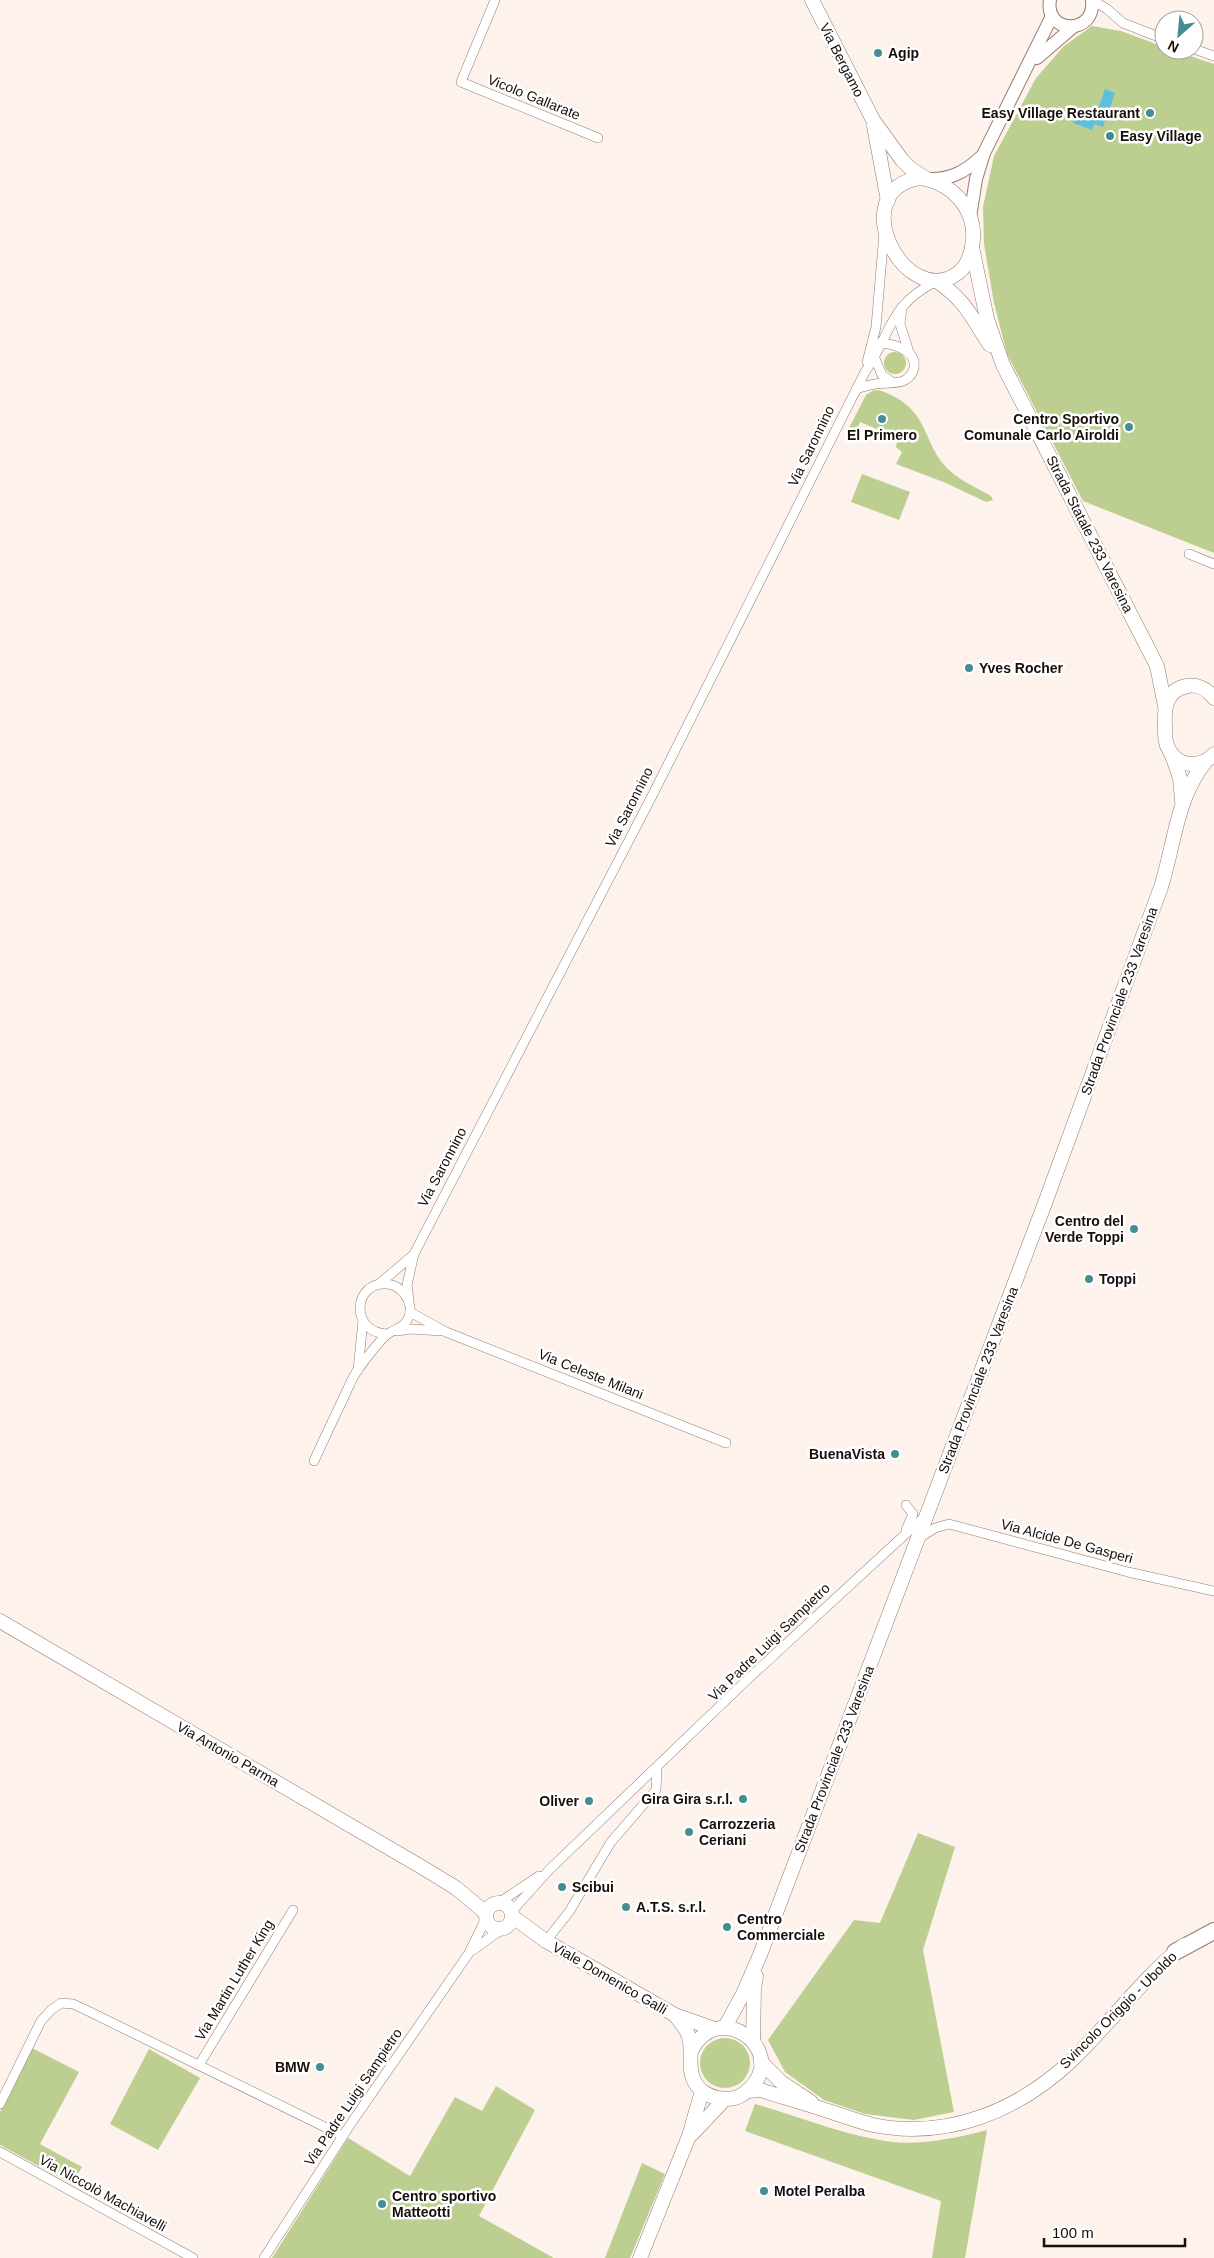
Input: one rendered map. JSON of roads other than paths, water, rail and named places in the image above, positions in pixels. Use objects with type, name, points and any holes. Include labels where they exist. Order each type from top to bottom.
[{"type":"highway","points":[[1175,1952],[1214,1931]]},
{"type":"main road","name":"Via Bergamo","points":[[812,0],[873,120],[911,170],[928,179]]},
{"type":"main road","points":[[1050,0],[1049,5],[1052,16],[1061,24],[1073,27]]},
{"type":"main road","points":[[1027,69],[1042,51],[1073,27],[1089,18],[1093,6],[1092,0]]},
{"type":"main road","points":[[970,217],[976,179],[984,153],[1052,16]]},
{"type":"main road","name":"Via Bergamo","points":[[873,120],[888,201]]},
{"type":"main road","points":[[928,179],[947,186],[953,192],[964,204],[974,229],[969,258],[962,270],[949,278],[937,281],[923,277],[908,268],[895,253],[884,231],[884,215],[888,201],[896,189],[906,181],[920,178],[944,179],[968,169],[984,153]]},
{"type":"main road","name":"Strada Statale 233 Varesina","points":[[972,247],[987,319],[1003,366]]},
{"type":"main road","name":"Strada Statale 233 Varesina","points":[[937,281],[955,293],[963,302],[1003,366],[1158,666],[1165,706],[1165,739],[1172,755]]},
{"type":"main road","points":[[1158,666],[1170,678],[1187,686],[1209,688],[1214,698]]},
{"type":"main road","points":[[1165,706],[1174,692],[1187,686]]},
{"type":"main road","points":[[1172,755],[1187,764],[1210,757]]},
{"type":"main road","points":[[1172,755],[1180,778],[1182,801]]},
{"type":"main road","points":[[1182,801],[1194,777],[1210,757]]},
{"type":"main road","name":"Strada Provinciale 233 Varesina","points":[[720,2028],[743,1994],[760,1955],[1045,1203],[1161,887],[1182,801]]},
{"type":"main road","name":"Via Antonio Parma","points":[[0,1621],[456,1888],[486,1916]]},
{"type":"main road","name":"Via Antonio Parma","points":[[456,1888],[500,1902]]},
{"type":"main road","points":[[500,1902],[507,1904],[508,1921],[490,1925],[486,1916],[492,1904],[500,1902]]},
{"type":"main road","name":"Viale Domenico Galli","points":[[508,1921],[675,2015],[720,2028]]},
{"type":"main road","name":"Svincolo Origgio - Uboldo","points":[[748,2091],[760,2090],[872,2125],[923,2130],[968,2122],[1005,2107],[1040,2085],[1072,2060],[1154,1972],[1175,1952],[1214,1924]]},
{"type":"main road","name":"Strada Provinciale 233 Varesina","points":[[753,2040],[754,1990],[760,1955]]},
{"type":"main road","name":"Viale Domenico Galli","points":[[675,2015],[689,2036],[691,2050]]},
{"type":"main road","points":[[720,2028],[744,2032],[753,2040],[761,2062],[759,2074],[748,2091],[737,2097],[725,2099],[712,2097],[702,2091],[691,2076],[689,2063],[691,2050],[704,2034],[720,2028]]},
{"type":"main road","name":"Svincolo Origgio - Uboldo","points":[[761,2062],[781,2082],[822,2109]]},
{"type":"main road","points":[[640,2258],[689,2136],[702,2091]]},
{"type":"main road","points":[[689,2136],[725,2099]]},
{"type":"street","name":"Vicolo Gallarate","points":[[495,0],[461,82],[598,138]]},
{"type":"street","points":[[1092,0],[1123,22],[1154,35]]},
{"type":"street","name":"Via Saronnino","points":[[874,348],[884,231]]},
{"type":"street","name":"Via Saronnino","points":[[314,1461],[358,1370],[392,1332],[404,1325],[410,1312],[407,1285],[414,1254],[652,796],[856,389],[874,348],[902,306],[937,281]]},
{"type":"street","points":[[856,389],[875,384],[902,382],[911,375],[914,364],[900,324],[902,306]]},
{"type":"street","points":[[892,382],[882,375],[874,348],[903,349],[909,352]]},
{"type":"street","points":[[1189,554],[1214,564]]},
{"type":"street","name":"Via Saronnino","points":[[358,1370],[363,1321],[360,1303],[364,1295],[414,1254]]},
{"type":"street","points":[[379,1284],[394,1285],[409,1300]]},
{"type":"street","points":[[410,1312],[446,1332]]},
{"type":"street","points":[[363,1321],[374,1332],[392,1332],[411,1328],[446,1332]]},
{"type":"street","name":"Via Celeste Milani","points":[[446,1332],[726,1443]]},
{"type":"street","name":"Via Padre Luigi Sampietro","points":[[902,1536],[912,1514],[906,1505]]},
{"type":"street","name":"Via Padre Luigi Sampietro","points":[[469,1953],[508,1921],[550,1869],[657,1769],[750,1678],[927,1514]]},
{"type":"street","name":"Via Alcide De Gasperi","points":[[917,1538],[935,1528],[949,1524],[1128,1572],[1214,1591]]},
{"type":"street","points":[[546,1941],[569,1912],[611,1842],[656,1790],[657,1769]]},
{"type":"street","name":"Via Padre Luigi Sampietro","points":[[500,1902],[550,1869]]},
{"type":"street","name":"Via Martin Luther King","points":[[199,2065],[293,1910]]},
{"type":"street","name":"Via Padre Luigi Sampietro","points":[[264,2258],[343,2136],[469,1953],[486,1916]]},
{"type":"street","points":[[0,2104],[41,2021],[61,2003],[73,2004],[343,2136]]},
{"type":"street","name":"Via Niccolò Machiavelli","points":[[0,2152],[194,2258]]},
{"type":"water","points":[[1105,89],[1115,93],[1103,127],[1094,124],[1092,130],[1073,123],[1077,113],[1095,118]]},
{"type":"place","name":"Agip","points":[[878,53]]},
{"type":"place","name":"Easy Village Restaurant","points":[[1150,113]]},
{"type":"place","name":"Easy Village","points":[[1110,136]]},
{"type":"place","name":"El Primero","points":[[882,419]]},
{"type":"place","name":"Centro Sportivo Comunale Carlo Airoldi","points":[[1129,427]]},
{"type":"place","name":"Yves Rocher","points":[[969,668]]},
{"type":"place","name":"Centro del Verde Toppi","points":[[1134,1229]]},
{"type":"place","name":"Toppi","points":[[1089,1279]]},
{"type":"place","name":"BuenaVista","points":[[895,1454]]},
{"type":"place","name":"Gira Gira s.r.l.","points":[[743,1799]]},
{"type":"place","name":"Oliver","points":[[589,1801]]},
{"type":"place","name":"Carrozzeria Ceriani","points":[[689,1832]]},
{"type":"place","name":"Scibui","points":[[562,1887]]},
{"type":"place","name":"A.T.S. s.r.l.","points":[[626,1907]]},
{"type":"place","name":"Centro Commerciale","points":[[727,1927]]},
{"type":"place","name":"BMW","points":[[320,2067]]},
{"type":"place","name":"Motel Peralba","points":[[764,2191]]},
{"type":"place","name":"Centro sportivo Matteotti","points":[[382,2204]]}]
